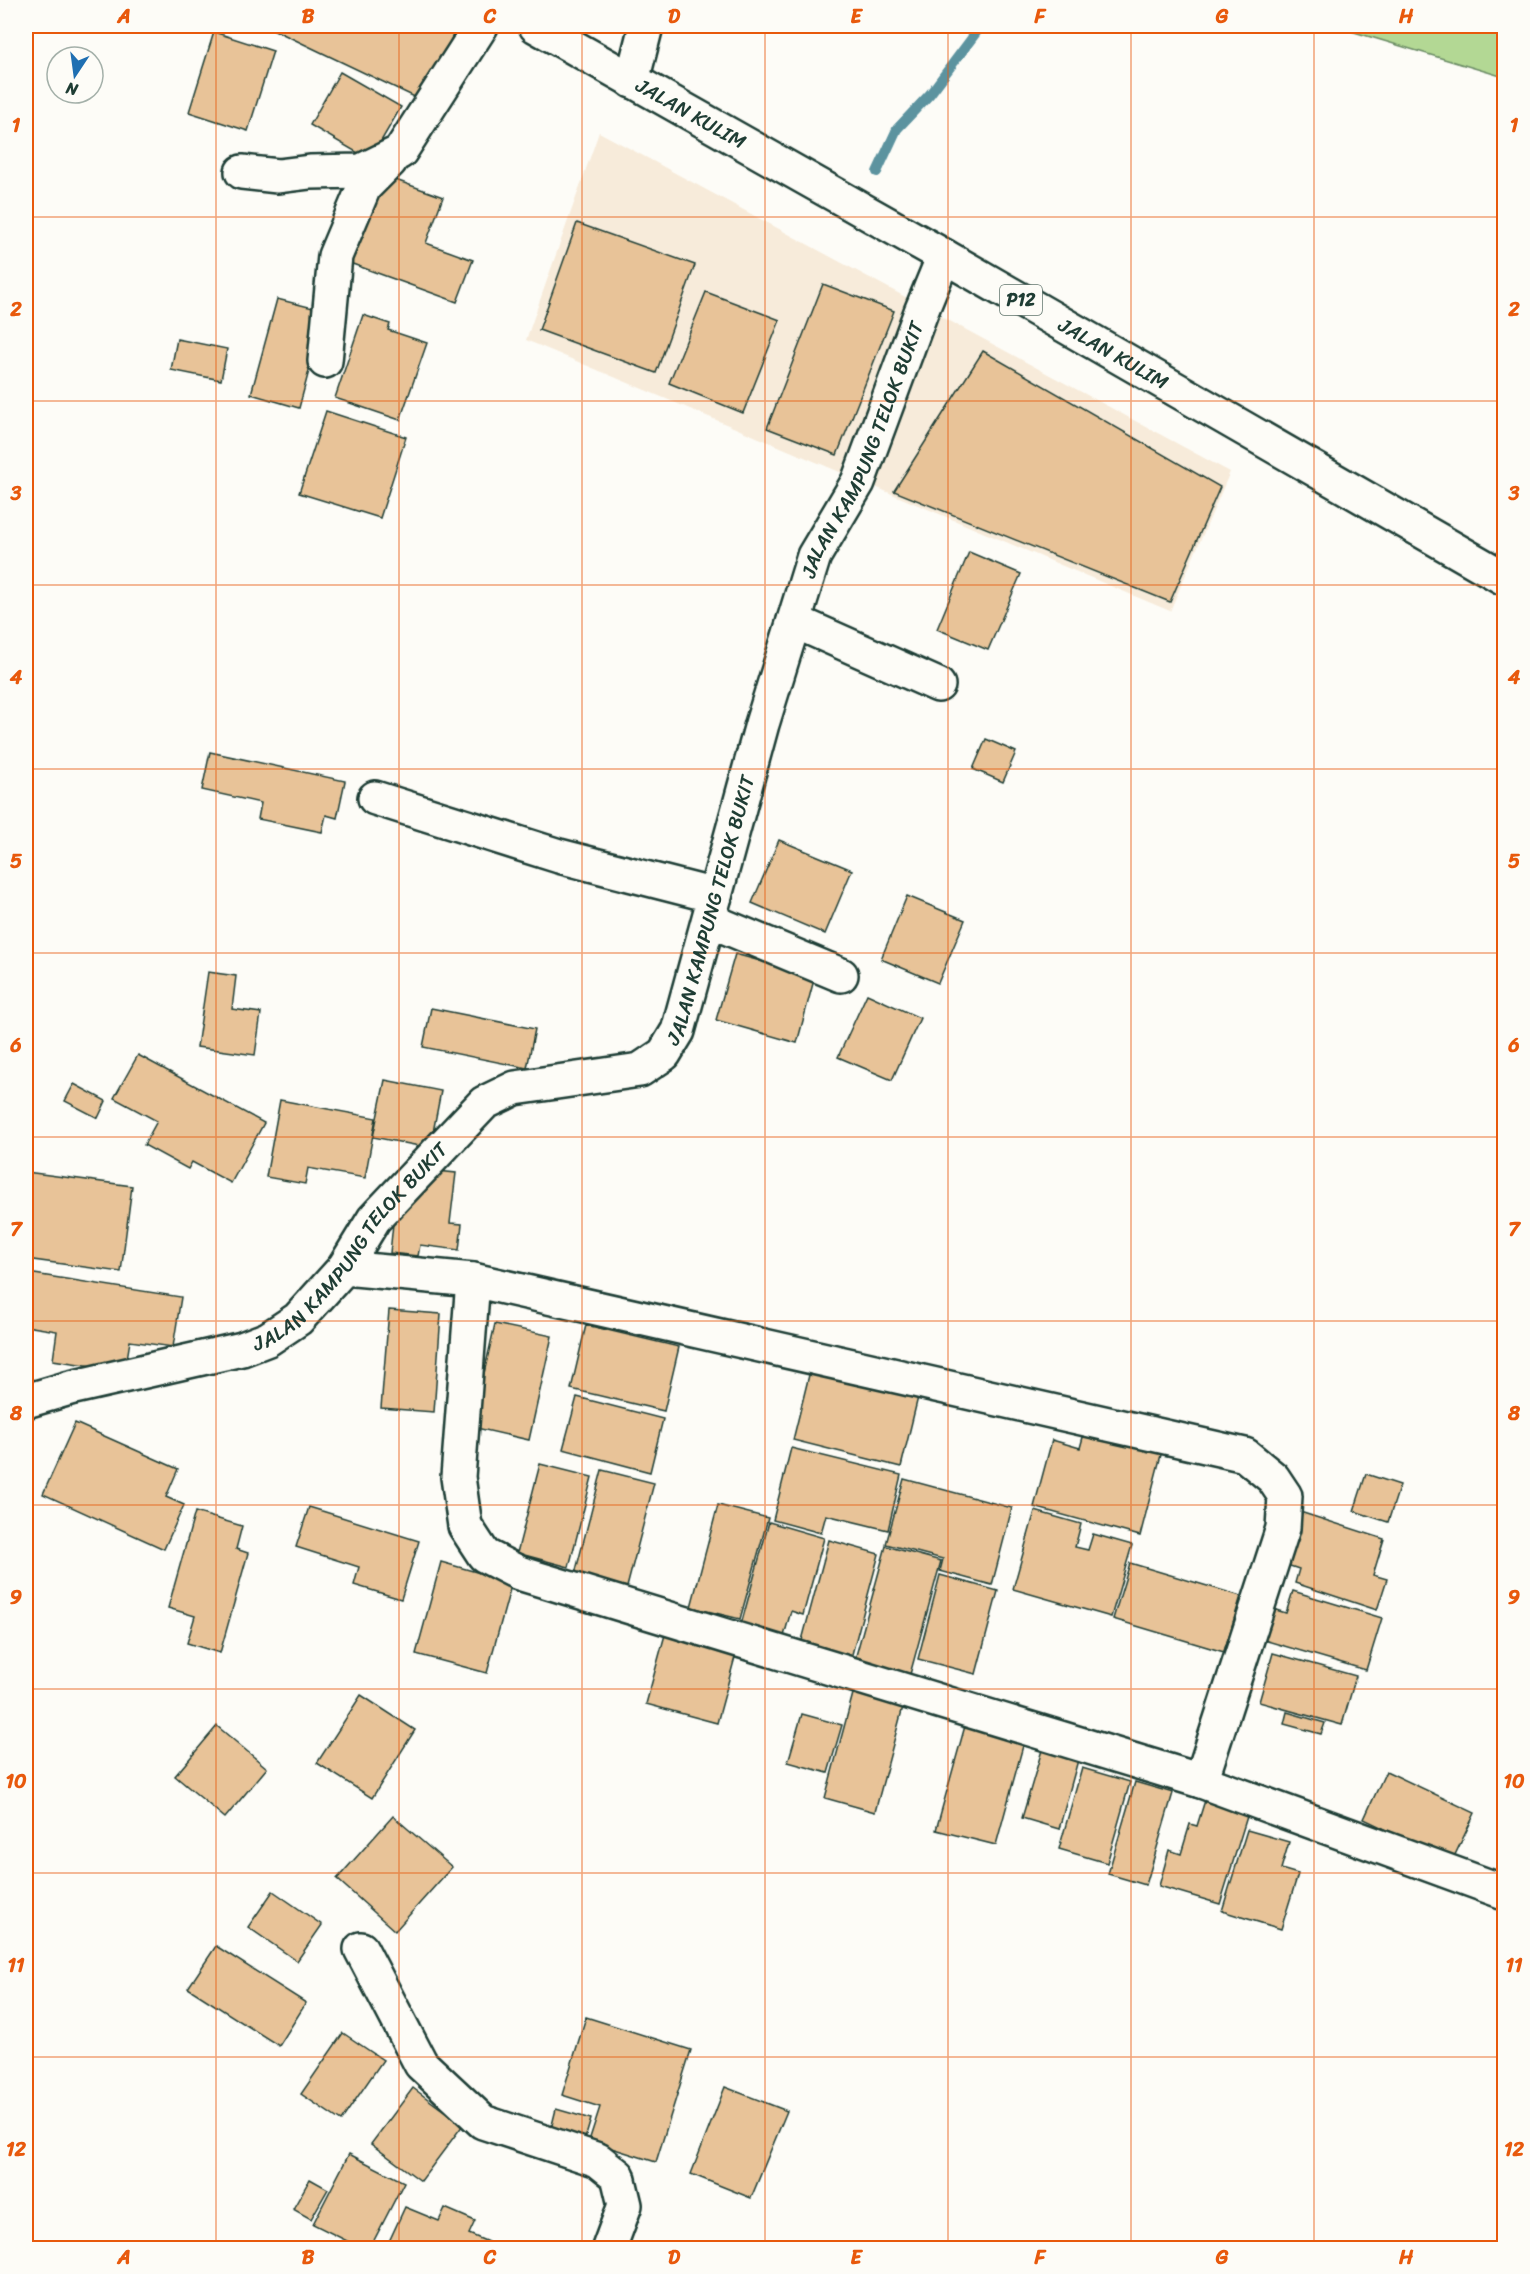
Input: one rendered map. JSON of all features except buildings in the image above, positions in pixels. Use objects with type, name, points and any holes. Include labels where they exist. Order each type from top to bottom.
[{"type":"street","points":[[325,361],[336,256],[364,187],[400,152],[481,26]]},
{"type":"street","name":"JALAN KULIM","points":[[536,26],[944,256],[1504,578]]},
{"type":"street","points":[[632,81],[646,26]]},
{"type":"street","points":[[242,172],[278,176],[310,172],[361,171],[400,152]]},
{"type":"street","name":"JALAN KAMPUNG TELOK BUKIT","points":[[26,1401],[70,1388],[242,1349],[268,1339],[298,1319],[344,1268],[374,1219],[484,1102],[515,1088],[640,1070],[664,1054],[678,1030],[762,724],[813,556],[858,482],[944,256]]},
{"type":"street","points":[[794,621],[938,686]]},
{"type":"street","points":[[375,798],[559,856],[712,908],[841,975]]},
{"type":"street","points":[[344,1268],[473,1280],[1245,1455],[1273,1478],[1285,1496],[1283,1528],[1201,1781]]},
{"type":"street","points":[[473,1280],[458,1477],[465,1526],[484,1555],[519,1573],[1201,1781],[1504,1892]]},
{"type":"street","points":[[361,1949],[421,2064],[483,2122],[598,2160],[618,2176],[626,2205],[609,2248]]},
{"type":"shaded area","points":[[599,132],[1230,472],[1170,611],[526,340]]},
{"type":"green space","points":[[1334,26],[1504,26],[1504,77]]},
{"type":"waterway","points":[[877,172],[897,129],[930,94],[981,26]]}]
